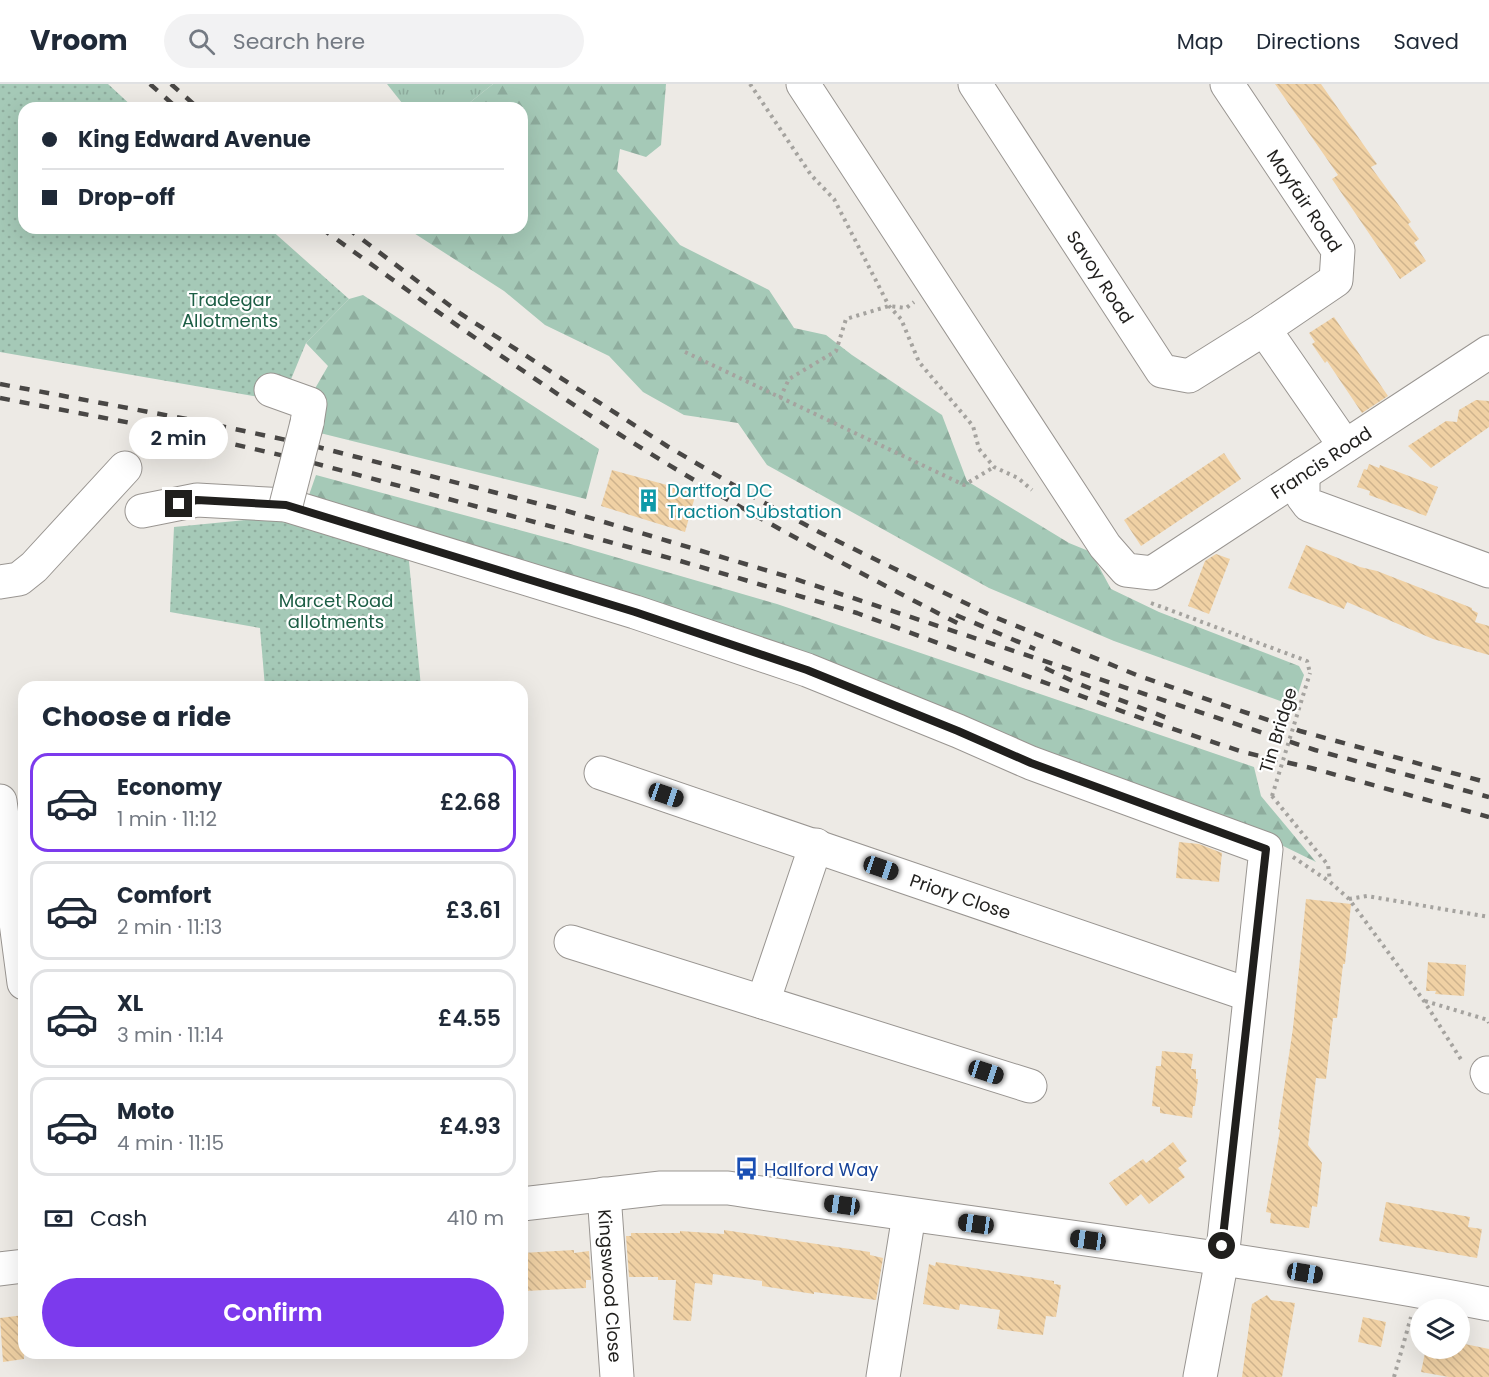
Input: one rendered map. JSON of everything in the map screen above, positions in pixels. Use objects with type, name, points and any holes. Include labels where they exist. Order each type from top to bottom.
[{"type":"street","points":[[803,84],[1105,546],[1126,570],[1150,587]]},
{"type":"street","name":"Savoy Road","points":[[975,84],[1162,371],[1189,376],[1264,329]]},
{"type":"street","name":"Mayfair Road","points":[[1227,84],[1338,250],[1336,279],[1264,329]]},
{"type":"street","points":[[1264,329],[1345,446]]},
{"type":"street","name":"Francis Road","points":[[1150,587],[1303,474],[1489,352]]},
{"type":"street","points":[[271,390],[310,404],[286,505]]},
{"type":"street","points":[[10,580],[34,567],[125,468]]},
{"type":"street","points":[[1303,474],[1303,497],[1309,506],[1489,571]]},
{"type":"street","points":[[142,511],[197,500],[286,505],[635,612],[807,670],[1031,763],[1266,849],[1222,1259],[1200,1377]]},
{"type":"street","name":"Priory Close","points":[[601,773],[1250,995]]},
{"type":"street","points":[[0,801],[17,962]]},
{"type":"street","points":[[763,1002],[816,845]]},
{"type":"street","points":[[571,942],[1030,1086]]},
{"type":"street","points":[[528,1203],[662,1188],[728,1188],[1222,1259],[1417,1290],[1489,1304]]},
{"type":"street","name":"Kingswood Close","points":[[604,1194],[617,1377]]},
{"type":"street","points":[[883,1377],[909,1215]]},
{"type":"street","points":[[0,1269],[18,1267]]},
{"type":"path","points":[[750,84],[811,175],[834,199],[889,306],[901,319],[919,362],[973,426],[980,449],[994,467],[1018,478],[1035,493]]},
{"type":"path","points":[[780,398],[789,380],[836,351],[846,319],[889,306]]},
{"type":"path","points":[[686,352],[964,485],[994,467]]},
{"type":"path","name":"Tin Bridge","points":[[1150,587],[1307,662],[1310,673],[1272,796],[1328,865],[1330,882]]},
{"type":"path","points":[[1266,849],[1298,859],[1349,899],[1424,1001],[1474,1080],[1488,1075]]},
{"type":"path","points":[[1349,899],[1367,896],[1489,917]]},
{"type":"path","points":[[1424,1001],[1488,1020],[1489,1023]]},
{"type":"path","points":[[1394,1377],[1417,1290]]},
{"type":"green space","name":"Tradegar Allotments","points":[[0,84],[108,84],[128,102],[18,102],[18,234],[276,234],[349,299],[306,343],[282,401],[0,352]]},
{"type":"green space","points":[[387,84],[493,84],[470,102],[401,102]]},
{"type":"green space","points":[[493,84],[666,84],[661,145],[646,157],[620,149],[617,171],[680,245],[769,290],[794,328],[826,335],[942,415],[967,481],[1069,543],[1091,552],[1111,589],[1159,612],[1299,666],[1304,675],[1294,706],[1114,641],[989,588],[767,465],[738,423],[684,415],[643,392],[609,356],[545,325],[504,291],[415,234],[528,234],[528,102],[470,102]]},
{"type":"green space","points":[[363,295],[599,449],[586,499],[316,432],[313,392],[328,366],[306,343],[349,299]]},
{"type":"green space","points":[[316,475],[567,543],[777,604],[1254,767],[1261,796],[1316,862],[1269,839],[309,495]]},
{"type":"green space","name":"Marcet Road allotments","points":[[286,516],[408,551],[420,681],[264,681],[260,628],[170,612],[174,527]]},
{"type":"building","points":[[1275,84],[1321,84],[1377,164],[1371,167],[1411,222],[1408,224],[1419,239],[1414,243],[1426,261],[1400,279],[1332,179],[1338,175]]},
{"type":"building","points":[[1334,317],[1388,396],[1362,413],[1327,361],[1325,363],[1312,344],[1315,342],[1309,333]]},
{"type":"building","points":[[1476,400],[1489,401],[1489,427],[1431,468],[1408,446],[1446,421],[1457,422],[1459,410]]},
{"type":"building","points":[[1224,453],[1241,479],[1141,546],[1124,520]]},
{"type":"building","points":[[1369,464],[1379,468],[1380,465],[1438,487],[1426,516],[1369,495],[1370,491],[1357,487],[1364,469],[1367,470]]},
{"type":"building","name":"Dartford DC Traction Substation","points":[[612,470],[696,493],[685,532],[601,506]]},
{"type":"building","points":[[1306,545],[1472,608],[1478,613],[1475,622],[1489,626],[1489,655],[1433,639],[1347,602],[1344,609],[1288,588]]},
{"type":"building","points":[[1216,554],[1230,559],[1209,614],[1188,606],[1205,561]]},
{"type":"building","points":[[1179,842],[1199,844],[1222,853],[1219,882],[1176,878]]},
{"type":"building","points":[[1306,899],[1351,904],[1345,964],[1343,964],[1337,1018],[1333,1018],[1326,1079],[1316,1078],[1308,1145],[1322,1163],[1317,1207],[1312,1206],[1309,1228],[1270,1223],[1271,1213],[1266,1212],[1280,1130],[1278,1129],[1293,1028]]},
{"type":"building","points":[[1428,962],[1466,965],[1464,996],[1435,994],[1436,991],[1426,991]]},
{"type":"building","points":[[1162,1051],[1193,1054],[1191,1069],[1196,1069],[1196,1079],[1198,1079],[1192,1118],[1160,1113],[1160,1107],[1152,1106],[1156,1066],[1161,1066]]},
{"type":"building","points":[[1173,1142],[1187,1161],[1178,1168],[1185,1177],[1149,1204],[1141,1194],[1126,1206],[1109,1183],[1143,1159],[1146,1163]]},
{"type":"building","points":[[1386,1202],[1470,1217],[1468,1227],[1482,1229],[1477,1258],[1379,1241]]},
{"type":"building","points":[[724,1230],[870,1252],[870,1255],[883,1258],[876,1300],[762,1286],[762,1281],[713,1274],[712,1285],[695,1283],[691,1321],[673,1320],[676,1280],[658,1280],[658,1277],[629,1277],[626,1236],[631,1236],[631,1233],[680,1233],[680,1231],[724,1234]]},
{"type":"building","points":[[589,1251],[591,1280],[586,1280],[586,1288],[528,1291],[528,1253]]},
{"type":"building","points":[[936,1262],[1054,1281],[1054,1284],[1061,1285],[1056,1317],[1046,1316],[1043,1335],[997,1329],[1000,1310],[960,1304],[959,1310],[923,1304],[929,1264],[935,1266]]},
{"type":"building","points":[[1267,1295],[1271,1300],[1295,1303],[1282,1377],[1242,1377],[1252,1304]]},
{"type":"building","points":[[18,1316],[18,1359],[24,1359],[3,1362],[0,1318]]},
{"type":"building","points":[[1363,1317],[1386,1322],[1381,1347],[1358,1342]]},
{"type":"building","points":[[1470,1345],[1489,1349],[1489,1377],[1449,1377],[1421,1372],[1424,1359],[1470,1359]]},
{"type":"railway","points":[[150,84],[170,102]]},
{"type":"railway","points":[[171,84],[191,102]]},
{"type":"railway","points":[[329,234],[506,359],[661,460],[788,534],[963,626]]},
{"type":"railway","points":[[355,234],[461,314],[667,446],[821,533],[992,616],[1139,676],[1300,731],[1489,783]]},
{"type":"railway","points":[[0,384],[310,445],[567,511],[789,577],[1315,750],[1489,797]]},
{"type":"railway","points":[[0,398],[194,435],[306,461],[677,560],[857,613],[1146,720],[1243,752],[1311,768],[1489,817]]},
{"type":"railway","points":[[956,615],[1035,649]]},
{"type":"railway","points":[[1045,668],[1079,684],[1167,718]]},
{"type":"place","name":"Dartford DC Traction Substation","points":[[649,500]]},
{"type":"place","name":"Hallford Way","points":[[746,1169]]},
{"type":"route","points":[[179,504],[197,500],[286,505],[635,612],[807,670],[1031,763],[1266,849],[1222,1246]]}]
